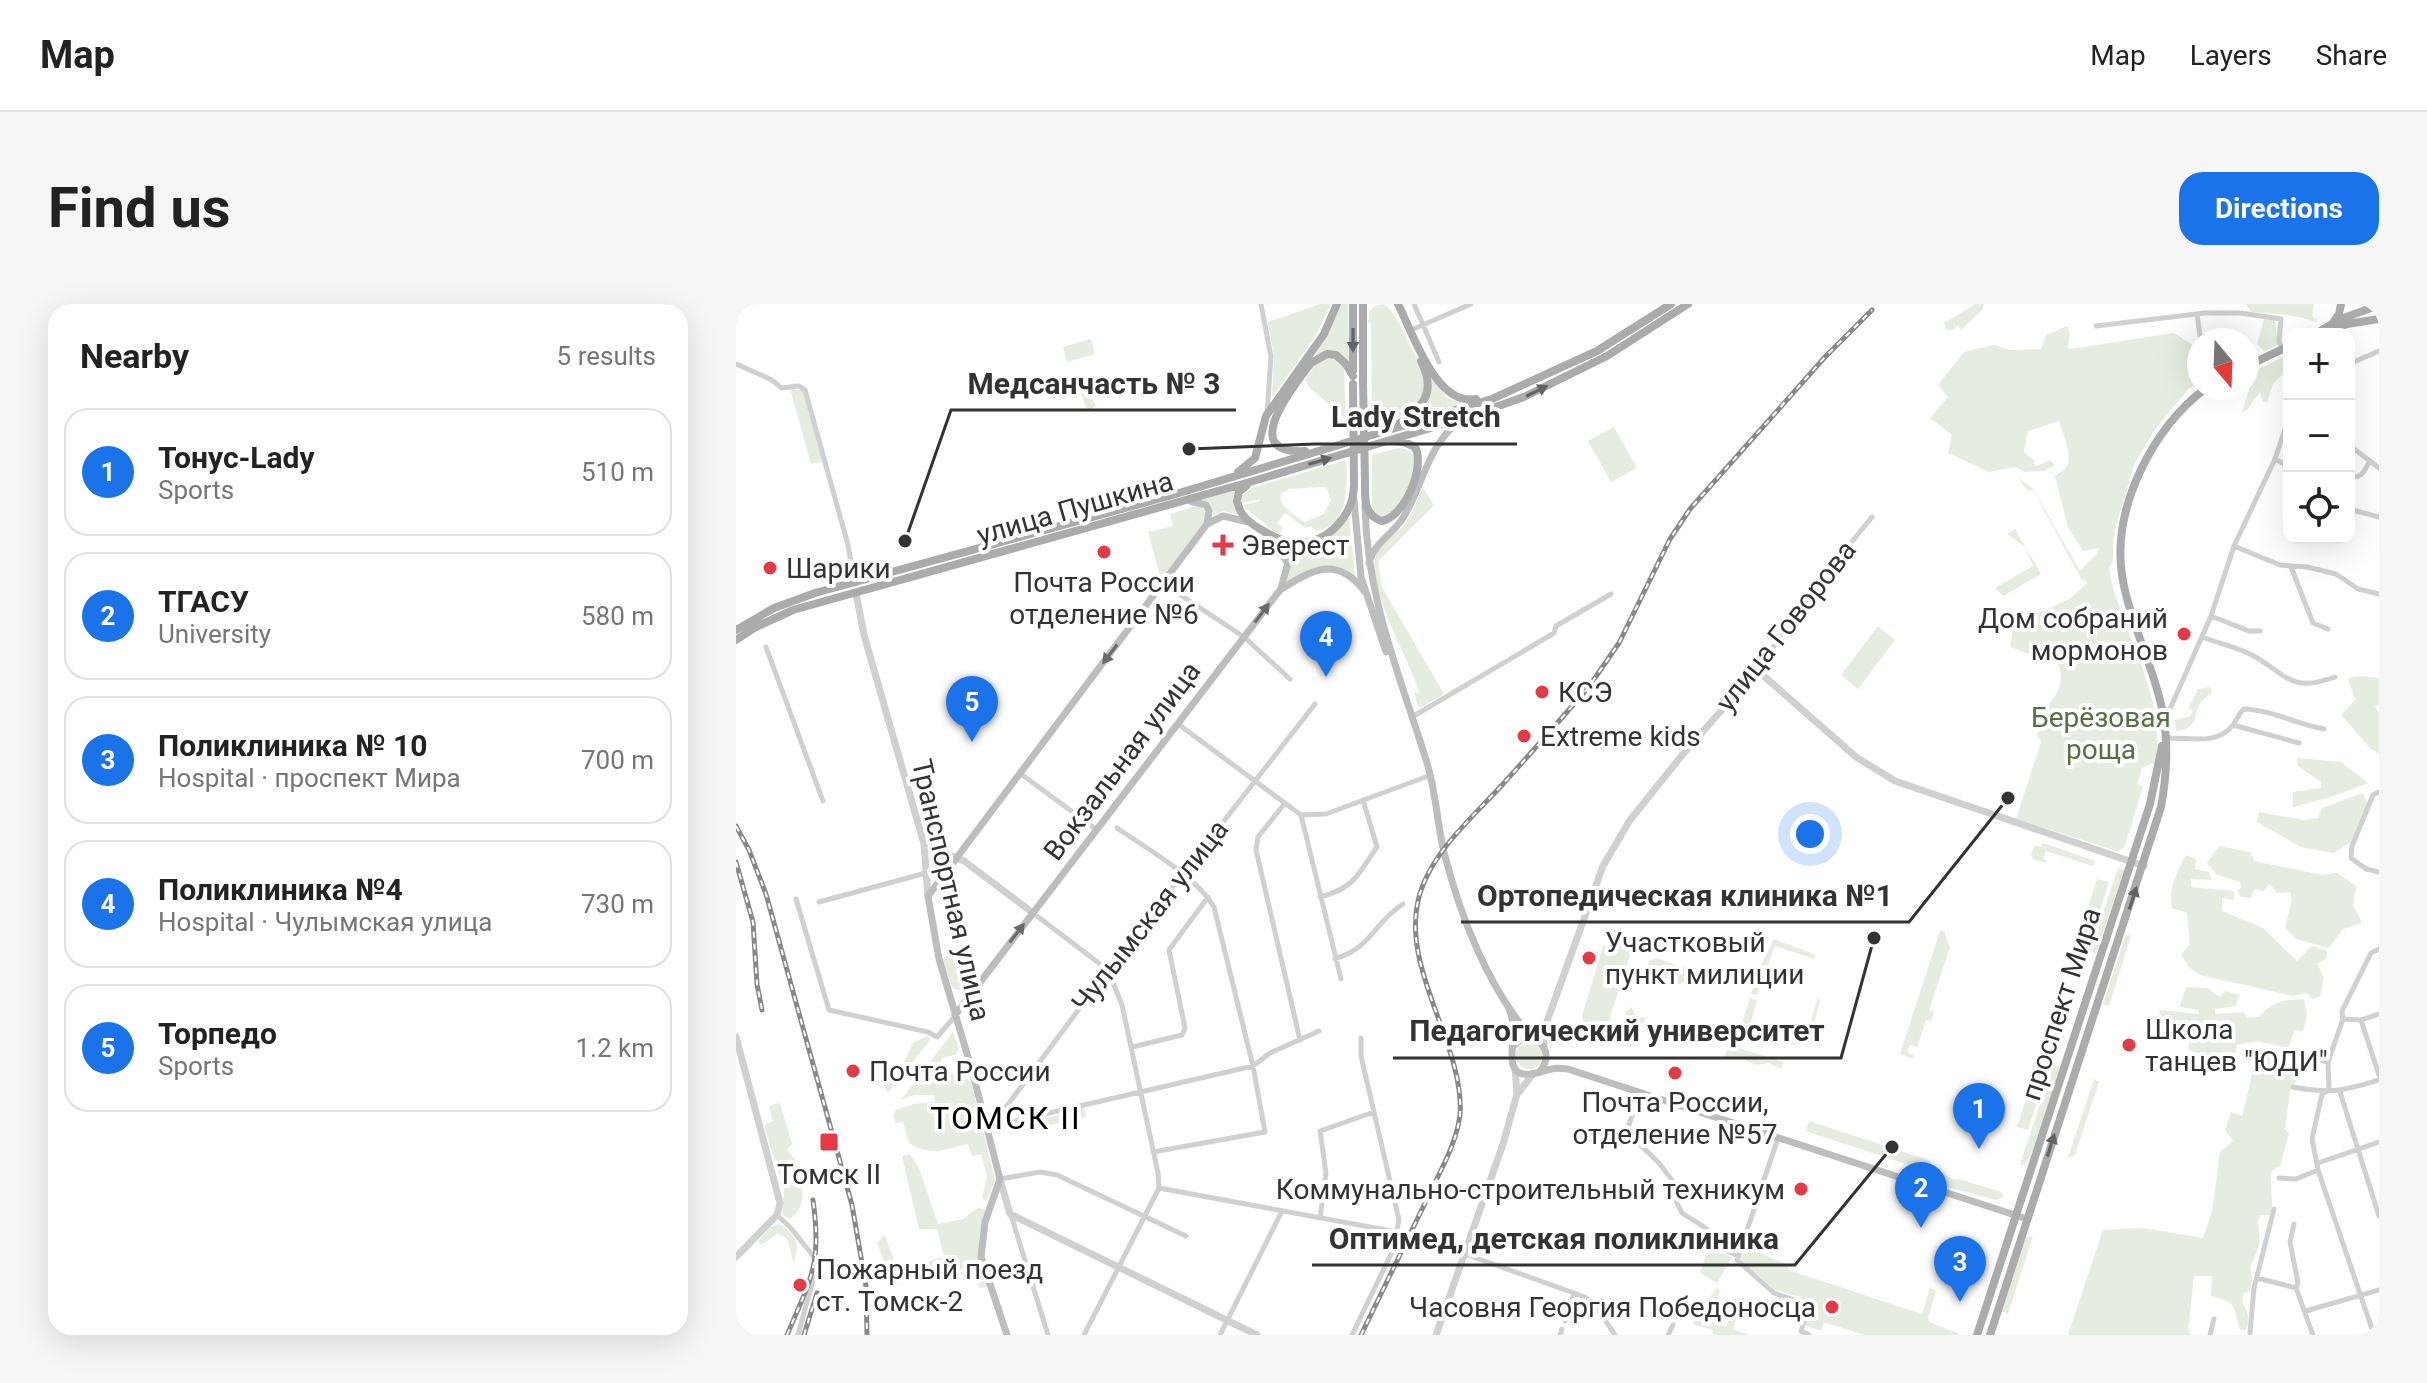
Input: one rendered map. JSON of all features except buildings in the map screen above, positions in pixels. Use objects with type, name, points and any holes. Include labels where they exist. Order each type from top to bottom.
[{"type":"main road","points":[[1222,480],[1243,469],[1255,458],[1266,416],[1324,334],[1337,304]]},
{"type":"main road","points":[[1353,304],[1368,565],[1382,623],[1431,775],[1444,850],[1480,952],[1508,1006],[1532,1038],[1568,1069]]},
{"type":"main road","points":[[1363,304],[1356,381],[1354,500],[1357,546],[1365,592],[1412,717]]},
{"type":"main road","points":[[1363,323],[1371,304]]},
{"type":"main road","points":[[1390,304],[1437,380],[1455,398],[1470,400],[1519,387]]},
{"type":"main road","points":[[1389,430],[1418,410],[1427,393],[1428,380],[1398,304]]},
{"type":"main road","name":"улица Пушкина","points":[[736,630],[774,608],[854,583],[1222,480],[1492,399],[1597,351],[1671,304]]},
{"type":"main road","name":"улица Пушкина","points":[[736,640],[777,616],[1250,482],[1524,397],[1629,344],[1688,304]]},
{"type":"main road","points":[[2332,323],[2339,314],[2341,304]]},
{"type":"main road","points":[[2324,328],[2379,305]]},
{"type":"main road","points":[[2334,328],[2379,319]]},
{"type":"main road","points":[[2259,361],[2283,349]]},
{"type":"main road","points":[[1321,449],[1293,451],[1278,445],[1271,432],[1273,420],[1318,357],[1336,355],[1346,364],[1356,381]]},
{"type":"main road","name":"проспект Мира","points":[[1990,1335],[2161,807],[2167,768],[2163,712],[2127,598],[2120,560],[2121,541],[2137,480],[2149,451],[2181,409],[2192,400]]},
{"type":"main road","points":[[1368,565],[1375,548],[1403,518],[1435,447],[1447,431],[1464,418]]},
{"type":"main road","points":[[1364,502],[1376,520],[1393,518],[1402,507],[1414,479],[1419,466],[1418,451],[1410,444],[1389,441]]},
{"type":"main road","points":[[1248,522],[1237,501],[1239,492],[1250,482]]},
{"type":"main road","points":[[1184,500],[1206,505],[1209,511],[1207,524]]},
{"type":"main road","points":[[928,896],[1207,524],[1223,516],[1248,522],[1264,532],[1296,543],[1320,537],[1339,524],[1354,500]]},
{"type":"main road","points":[[1264,532],[1288,563],[1280,590]]},
{"type":"main road","name":"Вокзальная улица","points":[[955,1015],[1280,590],[1306,575],[1333,569],[1348,574],[1365,592]]},
{"type":"main road","name":"проспект Мира","points":[[1977,1335],[2152,796],[2166,734]]},
{"type":"main road","name":"Транспортная улица","points":[[928,896],[939,959],[989,1130],[1000,1179]]},
{"type":"main road","points":[[2099,957],[2112,961]]},
{"type":"main road","points":[[948,991],[970,995]]},
{"type":"main road","points":[[1508,1006],[1514,1027],[1511,1060],[1515,1068],[1523,1073],[1536,1073],[1552,1067],[1568,1069],[2027,1219]]},
{"type":"main road","points":[[1511,1050],[1519,1040],[1532,1038]]},
{"type":"main road","points":[[1536,1073],[1546,1062],[1544,1047]]},
{"type":"main road","points":[[2066,1060],[2078,1064]]},
{"type":"main road","points":[[1000,1179],[985,1222],[981,1257],[1007,1335]]},
{"type":"main road","points":[[1989,1299],[2000,1302]]},
{"type":"street","points":[[1261,304],[1271,357],[1266,416]]},
{"type":"street","points":[[1414,304],[1439,362]]},
{"type":"street","points":[[1409,331],[1471,304]]},
{"type":"street","points":[[2096,326],[2197,314],[2240,313],[2281,319],[2279,341],[2283,345]]},
{"type":"street","points":[[2197,314],[2199,328]]},
{"type":"street","points":[[2355,361],[2379,351]]},
{"type":"street","points":[[736,364],[770,379],[782,388],[799,386],[805,390],[849,551],[856,593]]},
{"type":"street","points":[[2163,712],[2170,709],[2202,637],[2234,546],[2283,440]]},
{"type":"street","points":[[2355,450],[2379,468]]},
{"type":"street","points":[[2275,459],[2283,464]]},
{"type":"street","points":[[2355,478],[2363,474],[2369,462]]},
{"type":"street","points":[[2355,511],[2379,517]]},
{"type":"street","name":"улица Говорова","points":[[1545,1027],[1603,866],[1630,820],[1669,770],[1757,670],[1786,629],[1823,586],[1832,566],[1872,517]]},
{"type":"street","points":[[2234,546],[2280,565],[2336,574],[2358,589],[2379,594]]},
{"type":"street","points":[[2291,567],[2313,623],[2328,629]]},
{"type":"street","points":[[1173,590],[1244,637],[1290,679]]},
{"type":"street","name":"Транспортная улица","points":[[856,593],[864,635],[924,844],[928,896]]},
{"type":"street","points":[[1412,717],[1554,633],[1556,626],[1611,594]]},
{"type":"street","points":[[2211,616],[2235,627],[2260,631]]},
{"type":"street","points":[[2202,637],[2250,654],[2292,681],[2312,685],[2335,677]]},
{"type":"street","points":[[766,647],[823,801]]},
{"type":"street","points":[[1757,670],[1856,757],[1895,781],[2144,866]]},
{"type":"street","name":"Чулымская улица","points":[[989,1130],[1108,970],[1315,704]]},
{"type":"street","points":[[2166,734],[2211,739],[2233,725],[2241,711],[2253,709],[2324,729]]},
{"type":"street","points":[[1178,724],[1301,815],[1326,814],[1431,775]]},
{"type":"street","points":[[2233,725],[2299,743]]},
{"type":"street","points":[[1021,774],[1097,830]]},
{"type":"street","points":[[2376,794],[2352,846],[2351,858],[2366,869],[2379,872]]},
{"type":"street","points":[[1320,897],[1341,892],[1350,886],[1377,847],[1363,800]]},
{"type":"street","points":[[1285,803],[1258,837],[1256,850],[1300,1040]]},
{"type":"street","points":[[1301,815],[1341,979]]},
{"type":"street","points":[[1117,828],[1183,875],[1208,897],[1214,907],[1253,1066],[1265,1132],[1153,1152]]},
{"type":"street","points":[[924,844],[957,858],[1108,970],[1122,1005],[1159,1188],[1084,1335]]},
{"type":"street","points":[[819,902],[928,873]]},
{"type":"street","points":[[1132,1047],[1182,1035],[1185,1028],[1169,950],[1208,897]]},
{"type":"street","name":"Вокзальная улица","points":[[796,899],[829,1010],[928,1032],[937,1037],[955,1015]]},
{"type":"street","points":[[1335,959],[1355,953],[1387,914],[1403,904]]},
{"type":"street","points":[[2329,1090],[2328,1062],[2343,1019],[2342,1011],[2371,953],[2379,949]]},
{"type":"street","points":[[2343,1019],[2361,1020],[2379,1014]]},
{"type":"street","points":[[2293,1087],[2317,1092],[2340,1092],[2379,1078],[2361,1020]]},
{"type":"street","points":[[1532,1038],[1545,1027]]},
{"type":"street","points":[[1544,1047],[1545,1027]]},
{"type":"street","points":[[989,1130],[1019,1120],[1253,1066],[1270,1053],[1319,1031]]},
{"type":"street","points":[[736,1037],[779,1197],[777,1215],[736,1257]]},
{"type":"street","points":[[1352,1335],[1392,1252],[1399,1220],[1361,1056],[1361,1038]]},
{"type":"street","points":[[2299,1055],[2328,1062]]},
{"type":"street","points":[[1436,1335],[1500,1154],[1517,1094],[1515,1068]]},
{"type":"street","points":[[1517,1094],[1536,1073]]},
{"type":"street","points":[[2329,1090],[2322,1094],[2312,1139],[2318,1170],[2374,1335]]},
{"type":"street","points":[[2340,1092],[2379,1216]]},
{"type":"street","points":[[1639,1093],[1628,1128],[1630,1135],[1659,1163],[1674,1183],[1675,1199],[1682,1213],[1707,1229],[1724,1250],[1739,1256]]},
{"type":"street","points":[[1320,1218],[1326,1173],[1320,1131],[1374,1112]]},
{"type":"street","points":[[1778,1138],[1737,1260],[1774,1293],[1803,1303],[1807,1311],[1801,1331],[1809,1335]]},
{"type":"street","points":[[2318,1163],[2379,1142]]},
{"type":"street","points":[[2279,1178],[2296,1179],[2318,1170]]},
{"type":"street","points":[[1000,1179],[1040,1172],[1057,1175],[1186,1236]]},
{"type":"street","name":"Транспортная улица","points":[[1000,1179],[1048,1335]]},
{"type":"street","points":[[1159,1188],[1281,1213],[1397,1232]]},
{"type":"street","points":[[2250,1333],[2257,1278],[2274,1209]]},
{"type":"street","points":[[1220,1335],[1281,1213]]},
{"type":"street","points":[[1010,1214],[1257,1335]]},
{"type":"street","points":[[777,1215],[818,1262],[798,1335]]},
{"type":"street","points":[[2294,1224],[2290,1242],[2298,1283],[2296,1288],[2313,1335]]},
{"type":"street","points":[[1465,1254],[1585,1297],[1596,1306],[1615,1335]]},
{"type":"street","points":[[2257,1278],[2296,1288]]},
{"type":"street","points":[[2306,1311],[2379,1290]]},
{"type":"street","points":[[1565,1321],[1574,1293]]},
{"type":"street","points":[[2210,1335],[2214,1319]]},
{"type":"street","points":[[1668,1335],[1673,1325]]},
{"type":"green space","points":[[1320,304],[1331,304],[1315,337],[1272,397],[1274,357],[1268,322]]},
{"type":"green space","points":[[1341,304],[1348,304],[1349,361],[1333,353],[1314,356],[1328,335]]},
{"type":"green space","points":[[1384,304],[1398,321],[1417,359],[1424,387],[1415,406],[1372,428],[1371,324],[1368,322],[1370,310]]},
{"type":"green space","points":[[1975,304],[1984,304],[1982,310],[1961,330],[1958,325],[1953,330],[1947,330],[1944,323]]},
{"type":"green space","points":[[2246,304],[2314,304],[2312,317],[2317,319],[2316,322],[2251,312]]},
{"type":"green space","points":[[2264,318],[2275,320],[2278,345],[2264,351],[2259,346]]},
{"type":"green space","name":"Берёзовая роща","points":[[2067,326],[2070,333],[2068,347],[2071,349],[2174,333],[2187,341],[2187,390],[2156,428],[2135,463],[2118,518],[2113,561],[2109,568],[2117,601],[2150,692],[2157,738],[2155,762],[2142,768],[2137,784],[2143,787],[2124,848],[2117,851],[2016,819],[2041,742],[2037,735],[2041,720],[2045,720],[2045,710],[2061,679],[2059,665],[2010,647],[2016,612],[2033,616],[2071,598],[2087,583],[2082,580],[2033,490],[2028,491],[2018,478],[2033,489],[2080,571],[2099,548],[2083,551],[2068,527],[2055,476],[2066,468],[2069,457],[2059,421],[2028,431],[2024,452],[2034,460],[2034,465],[2050,460],[2055,465],[2044,471],[2024,472],[2016,467],[1989,472],[1948,453],[1952,435],[1930,418],[1948,397],[1938,385],[1964,352],[1994,345],[2010,350],[2041,349],[2046,335]]},
{"type":"green space","points":[[1091,339],[1095,354],[1067,362],[1063,347]]},
{"type":"green space","points":[[2283,357],[2283,373],[2273,384],[2267,403],[2259,393],[2259,369]]},
{"type":"green space","points":[[1327,358],[1337,359],[1344,368],[1346,419],[1305,380],[1315,365]]},
{"type":"green space","points":[[1086,376],[1104,378],[1109,383],[1105,391],[1104,379],[1097,380],[1096,392],[1090,396],[1096,405],[1088,412],[1078,385]]},
{"type":"green space","points":[[1433,379],[1447,398],[1464,404],[1413,418],[1426,404],[1430,380]]},
{"type":"green space","points":[[790,389],[804,393],[821,462],[811,464]]},
{"type":"green space","points":[[2246,400],[2254,400],[2247,410],[2242,412]]},
{"type":"green space","points":[[1614,427],[1637,468],[1611,482],[1588,441]]},
{"type":"green space","points":[[1399,448],[1409,451],[1414,458],[1412,477],[1392,516],[1380,517],[1373,512],[1372,505],[1372,455]]},
{"type":"green space","points":[[1346,460],[1344,503],[1341,513],[1327,528],[1316,531],[1311,526],[1305,528],[1285,513],[1277,523],[1283,528],[1279,535],[1245,508],[1244,505],[1260,499],[1241,503],[1243,495],[1251,488]],"holes":[[[1326,487],[1331,500],[1324,514],[1308,521],[1304,522],[1282,502],[1281,493],[1289,489]]]},
{"type":"green space","points":[[1239,487],[1234,503],[1239,515],[1223,511],[1214,516],[1209,503],[1201,499]]},
{"type":"green space","points":[[1423,488],[1434,505],[1378,561],[1382,587],[1444,694],[1420,708],[1417,704],[1412,682],[1415,693],[1419,692],[1389,622],[1374,566],[1382,545],[1406,522]]},
{"type":"green space","points":[[1197,506],[1204,509],[1206,520],[1161,580],[1148,532],[1173,526],[1170,514]]},
{"type":"green space","points":[[1349,517],[1355,576],[1328,567],[1285,584],[1288,562],[1275,542],[1291,548],[1309,545],[1332,533]]},
{"type":"green space","points":[[2015,529],[2041,574],[2003,596],[1995,588],[2033,566],[2025,547],[2007,534]]},
{"type":"green space","points":[[1878,626],[1895,640],[1858,689],[1841,675]]},
{"type":"green space","points":[[2348,678],[2379,678],[2379,705],[2375,706],[2379,713],[2379,753],[2371,749],[2341,715],[2355,700]]},
{"type":"green space","points":[[2210,687],[2212,693],[2201,702],[2192,724],[2176,731],[2175,720],[2191,716],[2192,710],[2188,709],[2198,689]]},
{"type":"green space","points":[[2297,758],[2341,762],[2368,783],[2293,807],[2293,792],[2321,788],[2321,782],[2298,766]]},
{"type":"green space","points":[[2363,793],[2367,803],[2351,842],[2334,853],[2301,847],[2257,822],[2259,812],[2304,820],[2318,818],[2322,808]]},
{"type":"green space","points":[[2043,843],[2095,861],[2093,866],[2046,851],[2043,859],[2046,863],[2033,859],[2034,846],[2041,847]]},
{"type":"green space","points":[[2219,846],[2250,852],[2254,861],[2322,875],[2337,873],[2356,886],[2353,905],[2362,923],[2343,929],[2329,948],[2296,939],[2285,927],[2292,900],[2290,892],[2277,893],[2270,884],[2263,891],[2254,889],[2251,898],[2241,897],[2237,891],[2241,887],[2240,882],[2216,874],[2207,863]]},
{"type":"green space","points":[[2186,855],[2196,859],[2195,869],[2209,872],[2212,880],[2191,879],[2191,887],[2234,891],[2234,900],[2222,898],[2222,911],[2263,928],[2297,961],[2312,946],[2327,951],[2326,959],[2317,964],[2324,977],[2320,997],[2312,999],[2307,993],[2293,996],[2200,975],[2189,967],[2181,955],[2190,944],[2187,913],[2172,908],[2171,901],[2174,881]]},
{"type":"green space","points":[[2118,868],[2124,870],[2096,954],[2090,952]]},
{"type":"green space","points":[[2097,879],[2109,882],[2087,951],[2079,949],[2081,943],[2077,942]]},
{"type":"green space","points":[[1940,931],[1944,931],[1950,947],[1929,1010],[1934,1012],[1931,1021],[1926,1020],[1917,1047],[1910,1045],[1907,1052],[1914,1055],[1913,1059],[1900,1054]]},
{"type":"green space","points":[[2126,934],[2131,936],[2109,1006],[2103,1004]]},
{"type":"green space","points":[[1621,935],[1635,940],[1609,1020],[1623,1023],[1631,1007],[1636,1016],[1645,1018],[1637,1045],[1628,1046],[1590,1037],[1586,1034],[1582,1016],[1603,946],[1617,947]]},
{"type":"green space","points":[[1774,939],[1816,955],[1814,959],[1775,946],[1757,995],[1751,994],[1761,965]]},
{"type":"green space","points":[[948,955],[974,977],[962,991],[953,989],[942,960]]},
{"type":"green space","points":[[1656,958],[1685,968],[1687,975],[1683,983],[1676,985],[1649,975],[1649,961]]},
{"type":"green space","points":[[2186,987],[2208,988],[2220,997],[2225,991],[2240,995],[2235,1006],[2215,1009],[2215,1014],[2243,1012],[2248,1018],[2259,1017],[2279,1002],[2304,999],[2307,1016],[2303,1031],[2295,1030],[2288,1048],[2258,1041],[2237,1045],[2235,1057],[2198,1054],[2188,1049],[2192,1034],[2165,1028],[2159,1010],[2198,1014],[2199,1010],[2180,1007]]},
{"type":"green space","points":[[1750,998],[1757,1001],[1751,1022],[1801,1042],[1805,1040],[1818,998],[1820,1001],[1810,1039],[1801,1043],[1792,1045],[1782,1044],[1731,1028],[1731,1023],[1742,1024]]},
{"type":"green space","points":[[953,1032],[959,1048],[956,1054],[941,1059],[938,1068],[943,1076],[955,1073],[956,1079],[959,1079],[959,1073],[971,1082],[995,1180],[986,1201],[982,1198],[987,1176],[981,1154],[972,1156],[968,1144],[938,1151],[917,1147],[909,1143],[903,1122],[896,1123],[893,1115],[896,1110],[914,1104],[935,1102],[934,1095],[914,1095],[901,1100]]},
{"type":"green space","points":[[927,1036],[931,1039],[888,1093],[880,1078],[900,1071],[913,1043]]},
{"type":"green space","points":[[1529,1043],[1538,1047],[1542,1056],[1538,1065],[1529,1069],[1520,1065],[1516,1056],[1520,1047]]},
{"type":"green space","points":[[1729,1045],[1784,1062],[1781,1069],[1769,1063],[1756,1065],[1738,1057],[1724,1058]]},
{"type":"green space","points":[[2273,1049],[2290,1056],[2300,1073],[2290,1092],[2285,1129],[2289,1134],[2280,1166],[2272,1171],[2271,1215],[2261,1215],[2257,1222],[2259,1247],[2250,1267],[2250,1290],[2243,1294],[2242,1301],[2248,1318],[2246,1330],[2240,1330],[2230,1303],[2211,1296],[2212,1276],[2194,1276],[2188,1329],[2191,1335],[2068,1335],[2103,1230],[2142,1228],[2203,1238],[2212,1211],[2220,1152],[2233,1141],[2225,1130],[2231,1112],[2242,1116],[2253,1071],[2252,1053]]},
{"type":"green space","points":[[2038,1062],[2048,1066],[2028,1130],[2017,1127]]},
{"type":"green space","points":[[2054,1064],[2060,1067],[2033,1150],[2025,1165],[2020,1164]]},
{"type":"green space","points":[[2094,1079],[2099,1082],[2075,1155],[2068,1158]]},
{"type":"green space","points":[[780,1103],[792,1144],[787,1149],[795,1160],[795,1185],[802,1189],[800,1206],[790,1219],[782,1215],[784,1190],[765,1129],[765,1125],[773,1121],[769,1106]]},
{"type":"green space","points":[[1084,1108],[1086,1117],[1010,1134],[1008,1128]]},
{"type":"green space","points":[[1809,1121],[1931,1161],[1927,1171],[1806,1131]]},
{"type":"green space","points":[[910,1154],[919,1168],[938,1224],[963,1219],[979,1207],[986,1211],[979,1249],[988,1287],[979,1288],[974,1269],[970,1266],[932,1278],[928,1262],[944,1256],[937,1229],[919,1229],[902,1156]]},
{"type":"green space","points":[[1933,1172],[1954,1180],[2001,1192],[2004,1197],[1996,1200],[1940,1185]]},
{"type":"green space","points":[[780,1224],[789,1231],[797,1245],[793,1261],[787,1239],[778,1233],[765,1243],[758,1241],[771,1227]]},
{"type":"green space","points":[[885,1235],[902,1282],[896,1284],[877,1243]]},
{"type":"green space","points":[[2033,1236],[2008,1314],[2002,1311],[2026,1237]]},
{"type":"green space","points":[[1746,1247],[1789,1265],[1788,1270],[1922,1314],[1930,1288],[1936,1291],[1929,1322],[1962,1335],[1864,1335],[1824,1322],[1821,1331],[1804,1325],[1809,1312],[1800,1297],[1775,1290],[1741,1260]]},
{"type":"green space","points":[[1708,1249],[1732,1257],[1717,1283],[1700,1273]]},
{"type":"green space","points":[[1717,1287],[1720,1291],[1715,1309],[1707,1306],[1703,1319],[1726,1327],[1731,1314],[1737,1316],[1733,1329],[1749,1335],[1716,1335],[1712,1334],[1713,1330],[1692,1324]]},
{"type":"railway","points":[[1361,1335],[1445,1162],[1460,1115],[1459,1089],[1453,1063],[1419,954],[1415,928],[1423,884],[1453,838],[1588,688],[1619,643],[1670,539],[1690,509],[1825,357],[1872,310]]},
{"type":"railway","points":[[736,826],[766,894],[852,1205],[866,1286],[867,1335]]},
{"type":"railway","points":[[736,862],[753,922],[762,1010]]},
{"type":"railway","points":[[787,1335],[815,1256],[813,1200]]},
{"type":"railway","points":[[804,1335],[817,1293]]},
{"type":"place","name":"Lady Stretch","points":[[1189,449]]},
{"type":"place","name":"Медсанчасть № 3","points":[[905,541]]},
{"type":"place","name":"Эверест","points":[[1223,545]]},
{"type":"place","name":"Почта России отделение №6","points":[[1104,552]]},
{"type":"place","name":"Шарики","points":[[770,568]]},
{"type":"place","name":"Дом собраний мормонов","points":[[2184,634]]},
{"type":"place","name":"Поликлиника №4","points":[[1326,677]]},
{"type":"place","name":"КСЭ","points":[[1542,692]]},
{"type":"place","name":"Extreme kids","points":[[1524,736]]},
{"type":"place","name":"Торпедо","points":[[972,742]]},
{"type":"place","name":"Ортопедическая клиника №1","points":[[2008,798]]},
{"type":"place","name":"Педагогический университет","points":[[1874,938]]},
{"type":"place","name":"Участковый пункт милиции","points":[[1589,958]]},
{"type":"place","name":"Школа танцев \"ЮДИ\"","points":[[2129,1045]]},
{"type":"place","name":"Почта России","points":[[853,1071]]},
{"type":"place","name":"Почта России, отделение №57","points":[[1675,1073]]},
{"type":"place","name":"Томск II","points":[[829,1142]]},
{"type":"place","name":"Оптимед, детская поликлиника","points":[[1892,1147]]},
{"type":"place","name":"Тонус-Lady","points":[[1979,1149]]},
{"type":"place","name":"Коммунально-строительный техникум","points":[[1801,1189]]},
{"type":"place","name":"ТГАСУ","points":[[1921,1228]]},
{"type":"place","name":"Пожарный поезд ст. Томск-2","points":[[800,1285]]},
{"type":"place","name":"Поликлиника № 10","points":[[1960,1302]]},
{"type":"place","name":"Часовня Георгия Победоносца","points":[[1832,1307]]},
{"type":"district","name":"ТОМСК II","points":[[1006,1118]]}]
